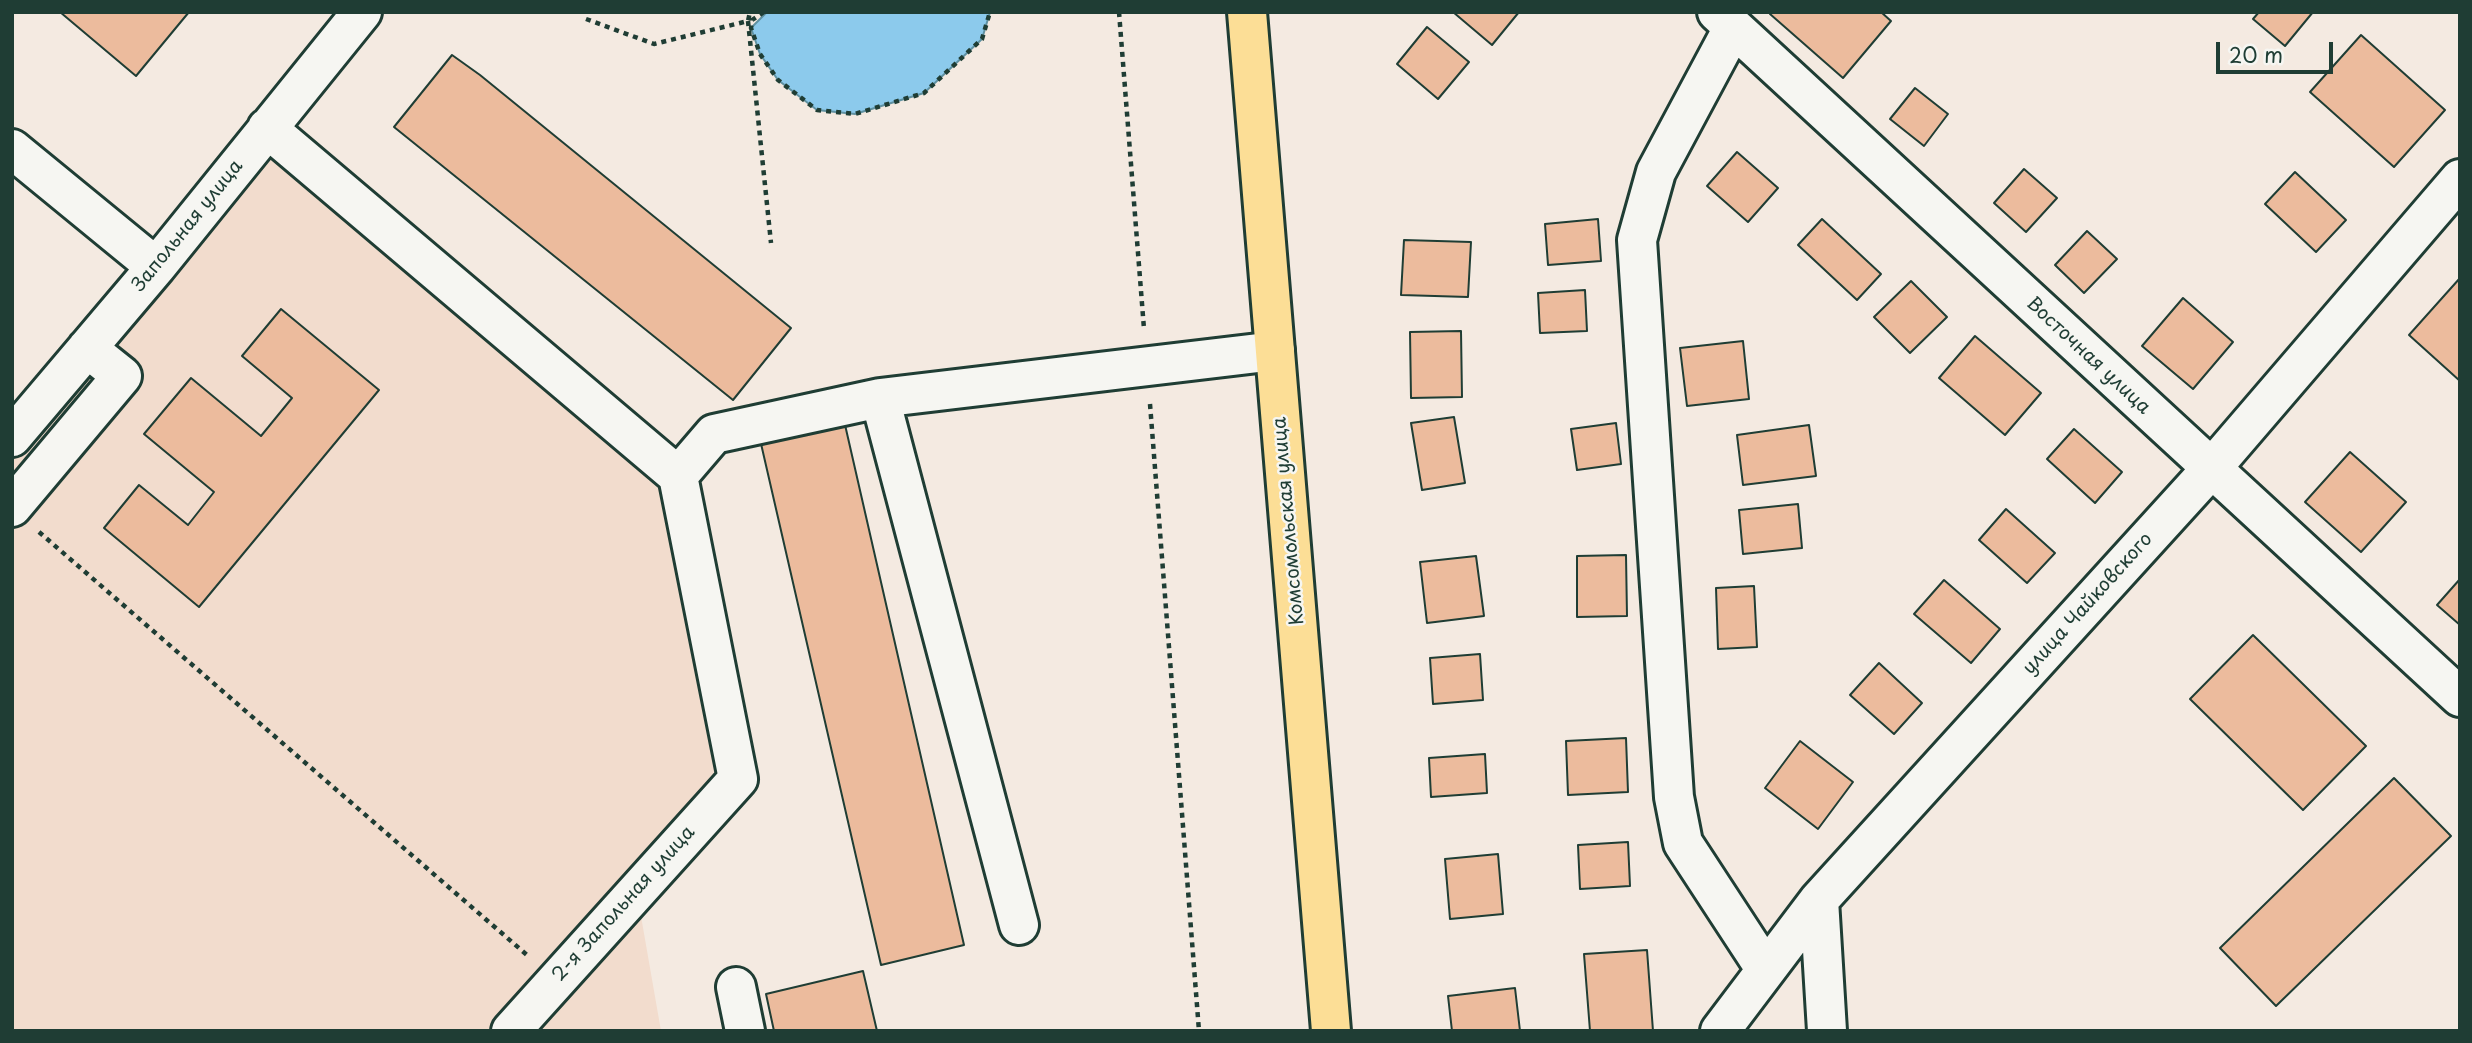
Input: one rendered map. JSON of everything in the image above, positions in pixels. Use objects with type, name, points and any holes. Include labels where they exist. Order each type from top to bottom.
[{"type":"main road","name":"Комсомольская улица","points":[[1247,12],[1331,1031]]},
{"type":"street","name":"Запольная улица","points":[[12,437],[156,267],[362,12]]},
{"type":"street","points":[[1725,20],[1656,172],[1637,240],[1674,797],[1683,844],[1766,970]]},
{"type":"street","name":"Восточная улица","points":[[1725,20],[2460,697]]},
{"type":"street","points":[[267,128],[678,476],[714,434],[880,398],[1275,351]]},
{"type":"street","points":[[12,149],[156,267]]},
{"type":"street","name":"улица Чайковского","points":[[1720,1031],[1819,900],[2210,469],[2460,179]]},
{"type":"street","points":[[23,517],[122,376],[87,348]]},
{"type":"street","points":[[880,398],[1019,925]]},
{"type":"street","name":"2-я Запольная улица","points":[[511,1031],[738,779],[678,476]]},
{"type":"street","points":[[1819,900],[1827,1031]]},
{"type":"street","points":[[736,987],[745,1031]]},
{"type":"path","points":[[750,12],[748,21],[771,243]]},
{"type":"path","points":[[764,12],[752,20],[751,28],[761,54],[778,80],[817,110],[855,114],[924,93],[982,39],[990,12]]},
{"type":"path","points":[[1119,12],[1199,1031]]},
{"type":"path","points":[[586,19],[654,44],[748,21]]},
{"type":"path","points":[[23,517],[512,941],[554,981]]},
{"type":"shaded area","points":[[268,136],[673,477],[732,776],[504,1031],[12,1031],[12,439]]},
{"type":"shaded area","points":[[638,899],[661,1031],[522,1031]]},
{"type":"water","points":[[767,12],[990,12],[982,39],[924,93],[855,114],[817,110],[778,80],[760,54],[751,28]]},
{"type":"building","points":[[60,12],[189,12],[136,76]]},
{"type":"building","points":[[1453,12],[1519,12],[1492,45]]},
{"type":"building","points":[[1881,12],[1891,21],[1843,78],[1770,14]]},
{"type":"building","points":[[2259,12],[2313,12],[2285,46],[2253,19]]},
{"type":"building","points":[[1427,27],[1469,62],[1438,99],[1397,64]]},
{"type":"building","points":[[2361,35],[2445,110],[2394,167],[2310,92]]},
{"type":"building","points":[[452,55],[791,328],[733,400],[394,127]]},
{"type":"building","points":[[1915,88],[1948,114],[1924,146],[1890,119]]},
{"type":"building","points":[[1737,152],[1778,188],[1748,222],[1707,186]]},
{"type":"building","points":[[2024,169],[2057,198],[2026,232],[1994,203]]},
{"type":"building","points":[[2295,172],[2346,220],[2316,252],[2265,204]]},
{"type":"building","points":[[1598,219],[1601,261],[1548,265],[1545,224]]},
{"type":"building","points":[[1822,219],[1881,274],[1857,300],[1798,245]]},
{"type":"building","points":[[2087,231],[2117,259],[2084,293],[2055,265]]},
{"type":"building","points":[[1404,240],[1471,242],[1468,297],[1401,295]]},
{"type":"building","points":[[2460,278],[2460,381],[2409,335]]},
{"type":"building","points":[[1911,281],[1947,317],[1910,353],[1874,317]]},
{"type":"building","points":[[1585,290],[1587,331],[1540,333],[1538,293]]},
{"type":"building","points":[[2183,298],[2233,342],[2193,389],[2142,346]]},
{"type":"building","points":[[281,309],[379,390],[199,607],[104,528],[139,485],[188,525],[214,492],[144,434],[191,378],[261,436],[292,398],[242,356]]},
{"type":"building","points":[[1461,331],[1462,397],[1411,398],[1410,332]]},
{"type":"building","points":[[1975,336],[2041,393],[2005,435],[1939,378]]},
{"type":"building","points":[[1743,341],[1749,399],[1687,406],[1680,348]]},
{"type":"building","points":[[843,416],[964,945],[881,965],[759,435]]},
{"type":"building","points":[[1454,417],[1465,483],[1422,490],[1411,423]]},
{"type":"building","points":[[1616,423],[1621,464],[1577,470],[1571,429]]},
{"type":"building","points":[[1809,425],[1816,476],[1743,485],[1737,435]]},
{"type":"building","points":[[2074,429],[2122,472],[2095,503],[2047,459]]},
{"type":"building","points":[[2350,452],[2406,502],[2361,552],[2305,502]]},
{"type":"building","points":[[1798,504],[1802,548],[1743,554],[1739,510]]},
{"type":"building","points":[[2006,509],[2055,553],[2027,583],[1979,540]]},
{"type":"building","points":[[1626,555],[1627,616],[1577,617],[1577,556]]},
{"type":"building","points":[[1476,556],[1484,616],[1427,623],[1420,562]]},
{"type":"building","points":[[2460,579],[2460,625],[2437,605]]},
{"type":"building","points":[[1944,580],[2000,629],[1971,663],[1914,614]]},
{"type":"building","points":[[1754,586],[1757,647],[1718,649],[1716,588]]},
{"type":"building","points":[[2253,635],[2366,746],[2303,810],[2190,699]]},
{"type":"building","points":[[1480,654],[1483,700],[1433,704],[1430,658]]},
{"type":"building","points":[[1879,663],[1922,703],[1894,734],[1850,695]]},
{"type":"building","points":[[1626,738],[1628,792],[1568,795],[1566,741]]},
{"type":"building","points":[[1800,741],[1853,782],[1818,829],[1765,788]]},
{"type":"building","points":[[1485,754],[1487,793],[1431,797],[1429,758]]},
{"type":"building","points":[[2394,778],[2451,836],[2276,1006],[2220,948]]},
{"type":"building","points":[[1628,842],[1630,886],[1580,889],[1578,845]]},
{"type":"building","points":[[1498,854],[1503,914],[1450,919],[1445,859]]},
{"type":"building","points":[[1647,950],[1653,1031],[1590,1031],[1584,954]]},
{"type":"building","points":[[863,971],[877,1031],[774,1031],[766,994]]},
{"type":"building","points":[[1515,988],[1520,1031],[1452,1031],[1448,996]]}]
